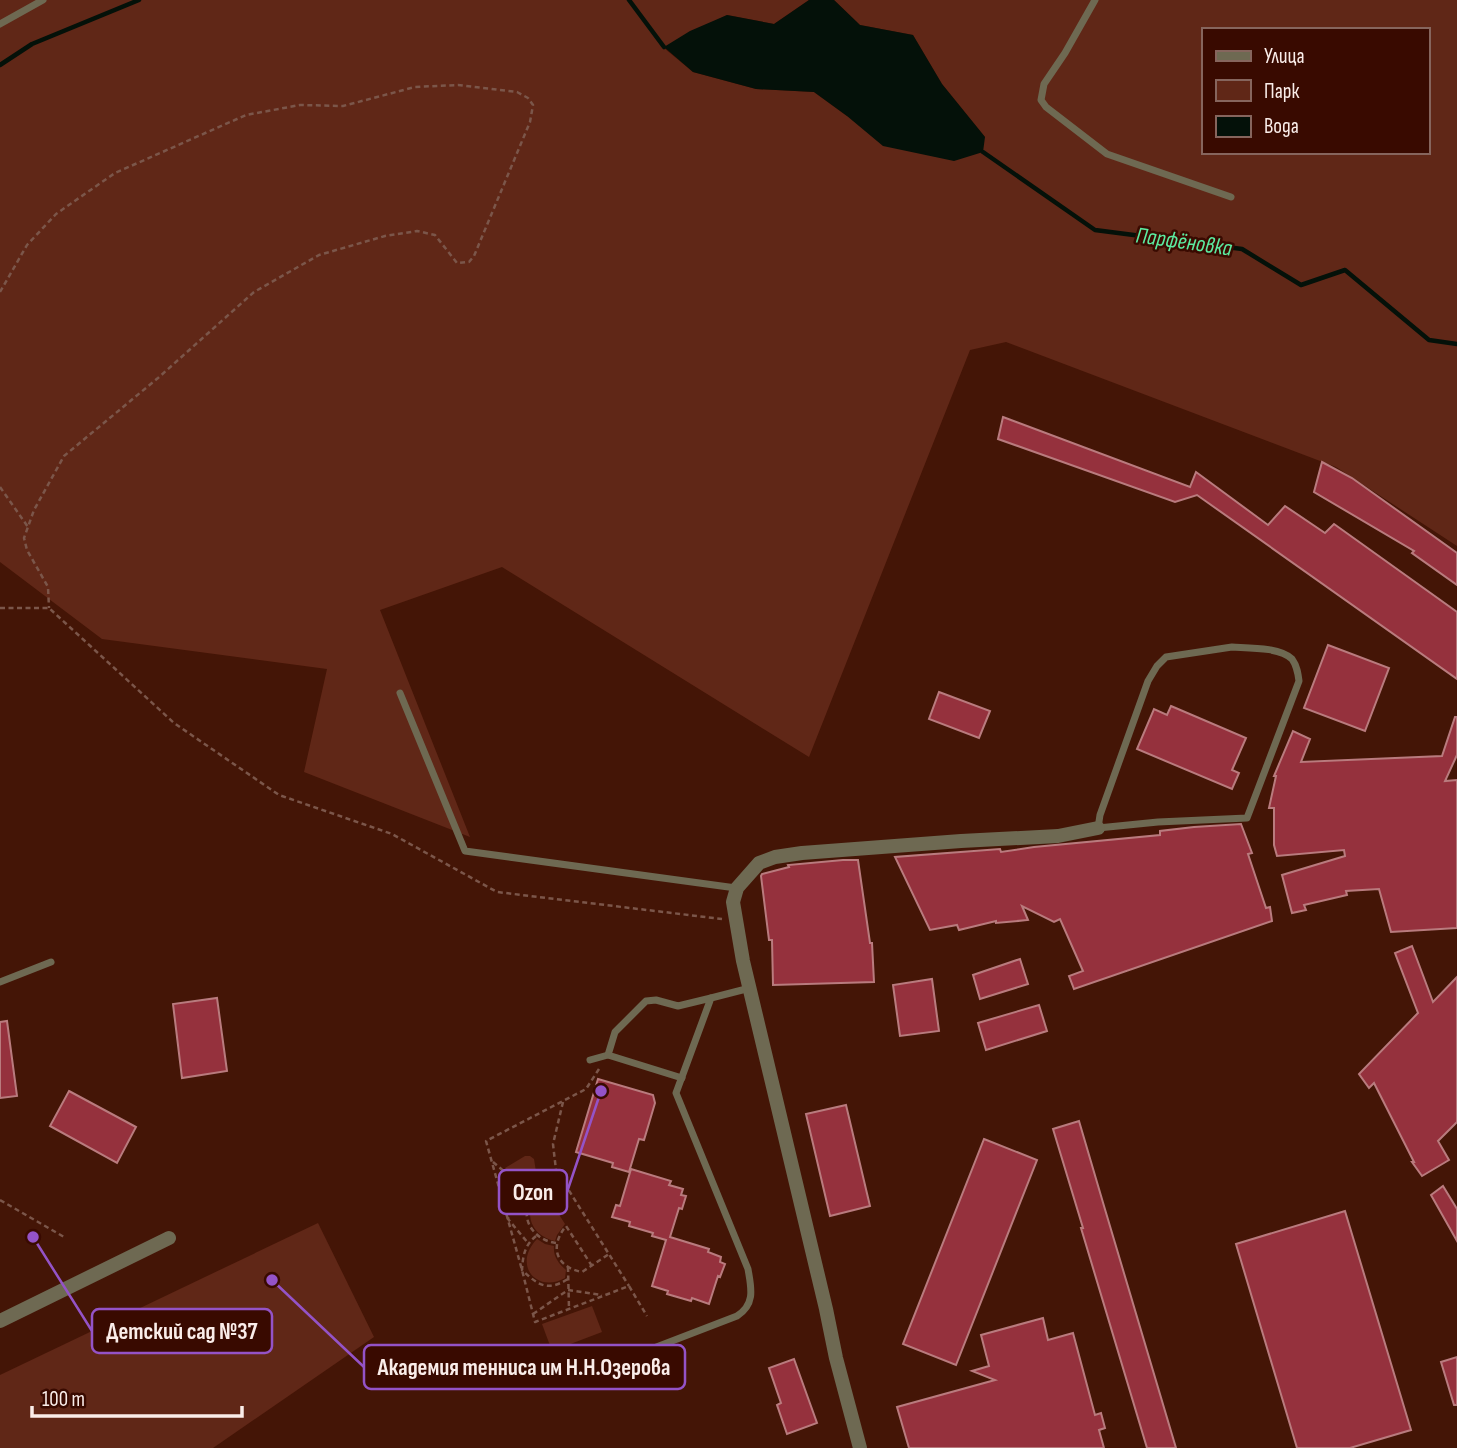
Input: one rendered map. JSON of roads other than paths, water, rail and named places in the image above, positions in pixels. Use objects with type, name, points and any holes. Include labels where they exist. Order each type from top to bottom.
[{"type":"street","points":[[860,1448],[836,1358],[735,920],[733,902],[737,888],[759,863],[775,857],[961,841],[1058,836],[1098,828]]},
{"type":"street","points":[[0,1321],[169,1238]]},
{"type":"lane","points":[[0,24],[43,0]]},
{"type":"lane","points":[[1095,0],[1044,84],[1041,100],[1046,107],[1107,154],[1231,197]]},
{"type":"lane","points":[[1232,647],[1269,649],[1290,657],[1297,667],[1299,681],[1247,818],[1098,828],[1100,815],[1148,681],[1166,657],[1232,647]]},
{"type":"lane","points":[[400,693],[465,851],[737,888]]},
{"type":"lane","points":[[0,982],[51,962]]},
{"type":"lane","points":[[608,1055],[615,1032],[646,1000],[678,1006],[750,988]]},
{"type":"lane","points":[[555,1386],[737,1315],[743,1312],[750,1301],[752,1290],[748,1269],[676,1093],[711,998]]},
{"type":"lane","points":[[590,1060],[608,1055],[682,1078]]},
{"type":"water","points":[[809,0],[834,0],[860,25],[913,35],[942,84],[985,137],[983,152],[954,161],[883,146],[814,92],[756,89],[693,72],[664,47],[690,31],[727,15],[774,24]]},
{"type":"waterway","name":"Парфёновка","points":[[0,65],[32,44],[139,0]]},
{"type":"waterway","name":"Парфёновка","points":[[629,0],[664,47]]},
{"type":"waterway","name":"Парфёновка","points":[[983,152],[1095,230],[1242,249],[1301,285],[1345,270],[1429,340],[1457,344]]},
{"type":"place","name":"Ozon","points":[[601,1091]]},
{"type":"place","name":"Детский сад №37","points":[[33,1237]]},
{"type":"place","name":"Академия тенниса им Н.Н.Озерова","points":[[272,1280]]}]
